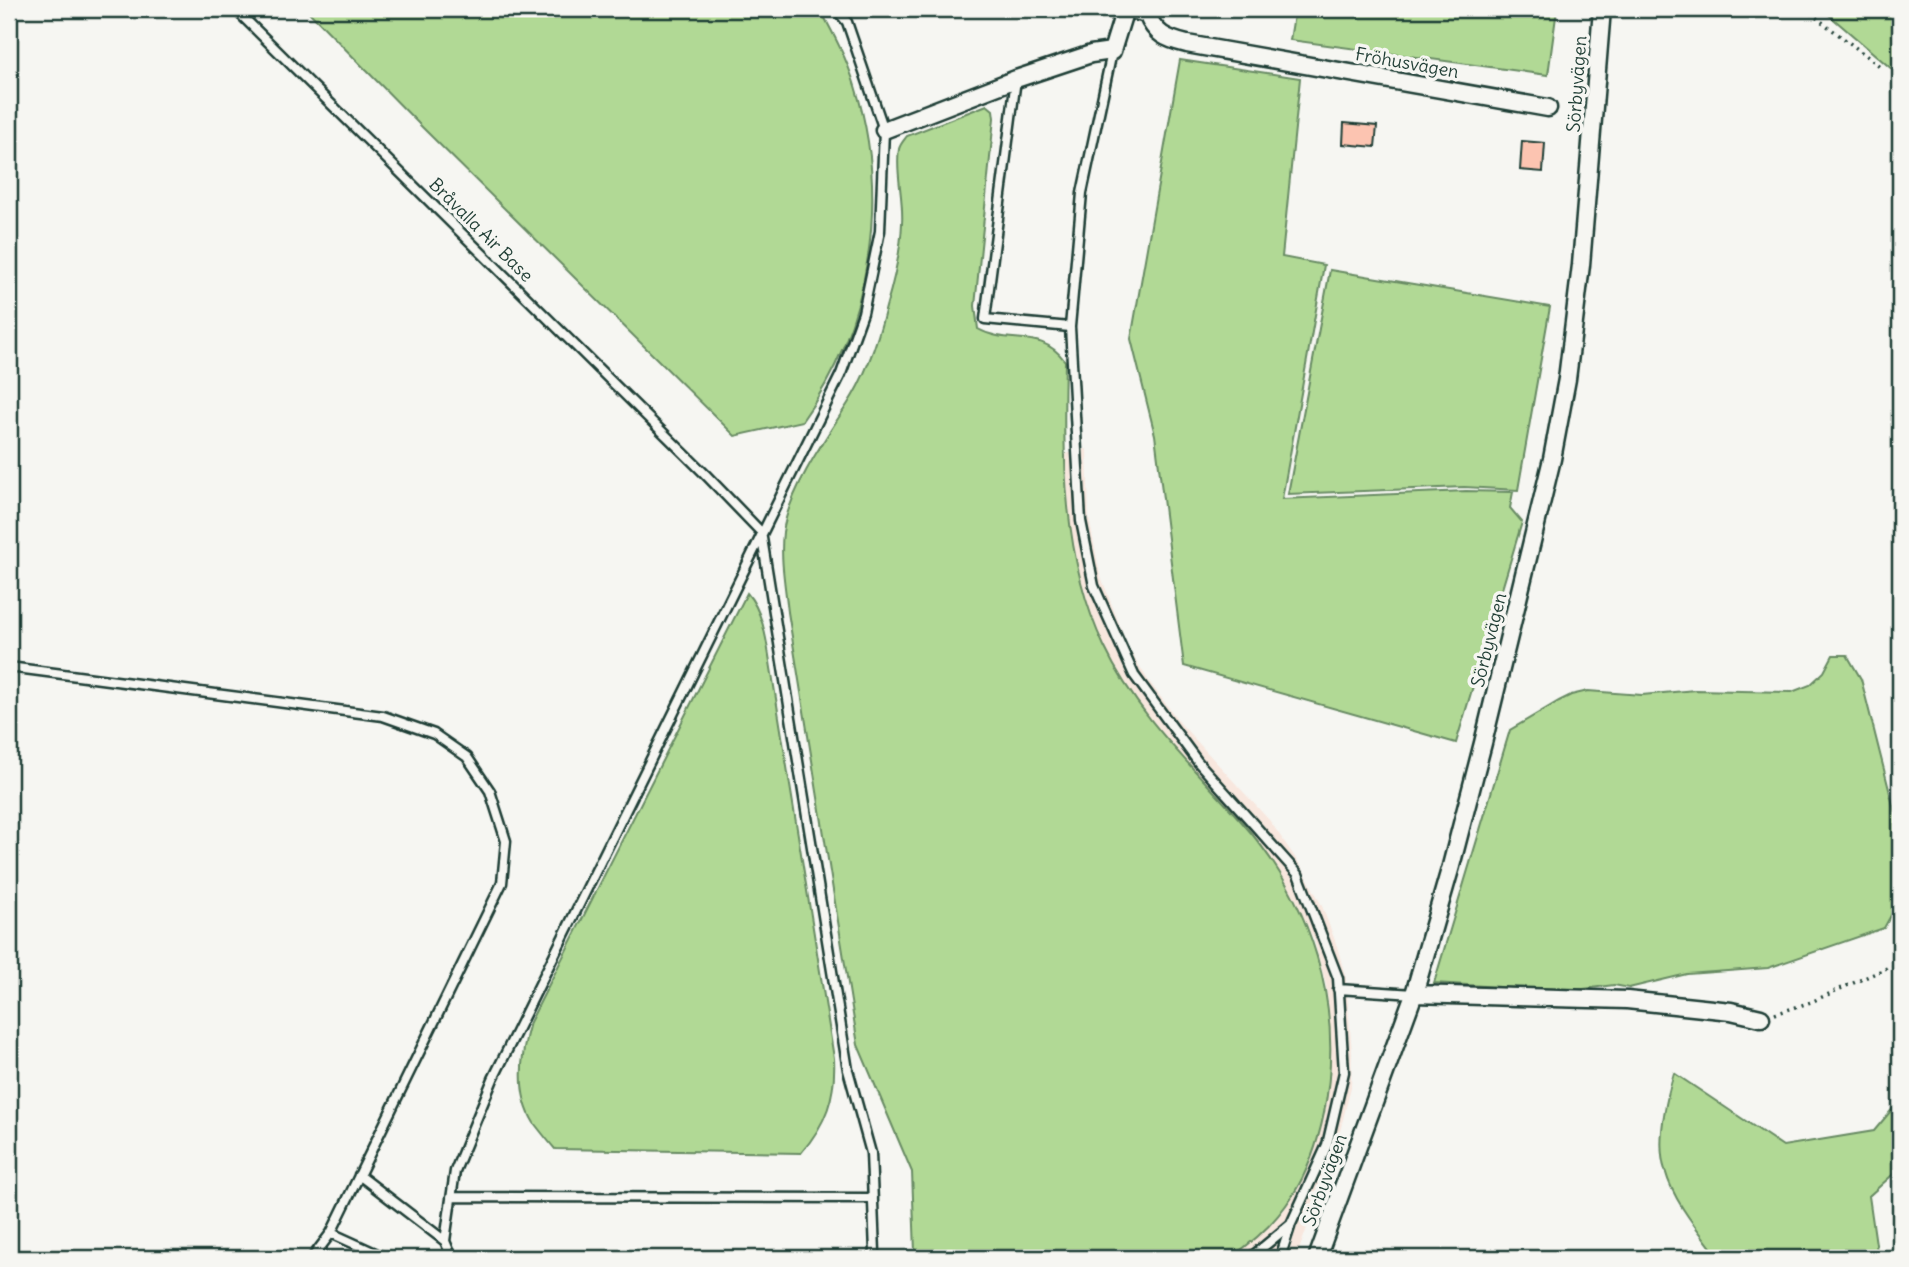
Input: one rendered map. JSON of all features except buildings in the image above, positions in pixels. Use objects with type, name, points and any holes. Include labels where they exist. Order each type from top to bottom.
[{"type":"street","points":[[884,130],[1016,79],[1091,54],[1112,51],[1126,9]]},
{"type":"street","name":"Fröhusvägen","points":[[1126,9],[1147,14],[1153,28],[1166,38],[1548,108]]},
{"type":"street","name":"Sörbyvägen","points":[[1317,1258],[1414,994],[1451,866],[1552,459],[1567,379],[1581,265],[1602,9]]},
{"type":"street","points":[[1414,994],[1627,1000],[1731,1011],[1761,1018]]},
{"type":"lane","name":"Bråvalla Air Base","points":[[236,9],[761,532]]},
{"type":"lane","points":[[452,1258],[445,1241],[455,1171],[493,1079],[841,374],[863,313],[880,231],[884,130],[847,22],[836,9]]},
{"type":"lane","points":[[1112,51],[1082,193],[1070,327],[1081,520],[1094,586],[1134,675],[1198,762],[1298,874],[1338,978],[1344,1072],[1327,1145],[1291,1224],[1280,1258]]},
{"type":"lane","points":[[1016,79],[985,319],[1070,327]]},
{"type":"lane","points":[[761,532],[848,1070],[871,1153],[875,1252],[872,1258]]},
{"type":"lane","points":[[9,667],[383,716],[434,734],[467,757],[490,791],[506,841],[502,883],[331,1233],[312,1258]]},
{"type":"lane","points":[[1338,989],[1414,994]]},
{"type":"lane","points":[[359,1175],[445,1241]]},
{"type":"lane","points":[[451,1196],[873,1198]]},
{"type":"lane","points":[[1250,1258],[1291,1224]]},
{"type":"lane","points":[[331,1233],[386,1258]]},
{"type":"path","points":[[1804,9],[1881,67]]},
{"type":"path","points":[[1761,1018],[1811,1002],[1889,967],[1900,966]]},
{"type":"shaded area","points":[[1087,449],[1089,518],[1100,574],[1128,647],[1148,680],[1181,724],[1270,821],[1303,869],[1322,906],[1346,979],[1352,1053],[1351,1087],[1334,1155],[1296,1258],[1241,1258],[1240,1251],[1266,1230],[1284,1210],[1299,1186],[1320,1132],[1328,1089],[1330,1055],[1326,985],[1314,940],[1295,899],[1273,863],[1241,821],[1185,762],[1136,704],[1118,675],[1090,616],[1071,542],[1065,454]]},
{"type":"green space","points":[[306,9],[820,9],[844,56],[866,128],[872,216],[868,260],[858,303],[844,344],[826,384],[802,421],[735,436]]},
{"type":"green space","points":[[1295,9],[1557,9],[1548,75],[1290,40]]},
{"type":"green space","points":[[1822,9],[1900,9],[1900,76]]},
{"type":"green space","points":[[1180,60],[1300,78],[1282,257],[1324,265],[1282,499],[1466,491],[1513,492],[1510,508],[1522,522],[1456,743],[1184,666],[1155,435],[1131,339]]},
{"type":"green space","points":[[987,105],[993,110],[994,118],[975,306],[978,329],[1002,337],[1045,344],[1065,361],[1064,434],[1068,506],[1080,578],[1104,646],[1132,694],[1165,738],[1265,851],[1304,920],[1317,956],[1326,994],[1330,1033],[1329,1073],[1324,1113],[1311,1157],[1303,1177],[1280,1213],[1229,1258],[912,1258],[915,1252],[912,1172],[858,1045],[788,612],[782,562],[783,532],[800,483],[860,382],[879,332],[900,244],[900,145],[907,136]]},
{"type":"green space","points":[[1330,270],[1550,307],[1518,490],[1464,487],[1288,494]]},
{"type":"green space","points":[[747,593],[762,620],[767,642],[834,1058],[833,1085],[828,1109],[817,1131],[801,1153],[555,1149],[534,1123],[524,1099],[522,1060],[530,1022]]},
{"type":"green space","points":[[1833,655],[1847,655],[1861,679],[1897,821],[1900,899],[1884,928],[1768,968],[1687,974],[1629,988],[1614,985],[1568,991],[1434,983],[1510,730],[1571,695],[1588,691],[1642,695],[1695,690],[1792,692],[1810,685],[1824,672]]},
{"type":"green space","points":[[1674,1073],[1783,1146],[1874,1131],[1900,1100],[1900,1168],[1869,1196],[1878,1258],[1719,1258],[1674,1194],[1662,1159],[1665,1108]]}]
